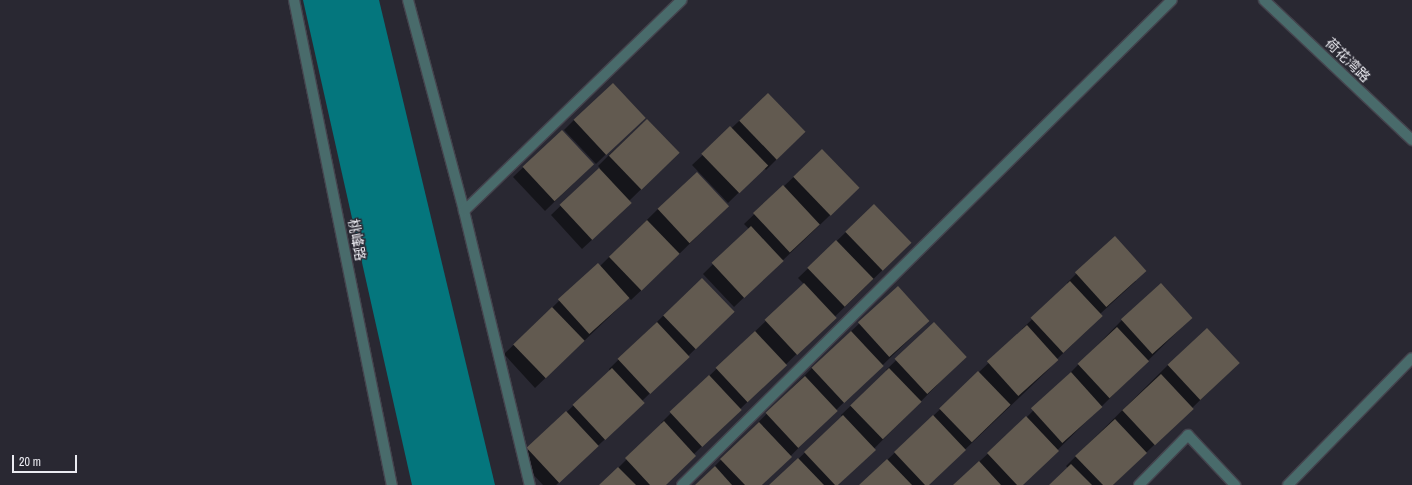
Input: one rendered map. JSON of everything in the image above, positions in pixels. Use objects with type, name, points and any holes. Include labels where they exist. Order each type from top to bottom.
[{"type":"street","name":"桃峰路","points":[[294,0],[392,485]]},
{"type":"street","points":[[408,0],[464,211],[530,485]]},
{"type":"street","points":[[464,211],[682,0]]},
{"type":"street","points":[[682,485],[1172,0]]},
{"type":"street","name":"荷花湾路","points":[[1264,0],[1412,140]]},
{"type":"street","points":[[1288,485],[1412,358]]},
{"type":"street","points":[[1139,485],[1188,435],[1235,485]]},
{"type":"water","points":[[303,0],[379,0],[495,485],[412,485]]},
{"type":"building","points":[[613,83],[646,118],[606,155],[574,120]]},
{"type":"building","points":[[768,93],[806,132],[777,160],[739,121]]},
{"type":"building","points":[[647,119],[680,153],[642,190],[609,156]]},
{"type":"building","points":[[730,126],[768,166],[739,193],[701,154]]},
{"type":"building","points":[[562,130],[594,164],[555,201],[523,167]]},
{"type":"building","points":[[822,149],[860,188],[831,216],[793,177]]},
{"type":"building","points":[[599,168],[632,203],[592,240],[560,205]]},
{"type":"building","points":[[697,172],[729,206],[690,243],[658,209]]},
{"type":"building","points":[[783,185],[820,224],[790,252],[753,213]]},
{"type":"building","points":[[874,204],[912,243],[883,271],[845,232]]},
{"type":"building","points":[[647,220],[680,254],[642,291],[609,257]]},
{"type":"building","points":[[751,226],[784,261],[744,298],[712,263]]},
{"type":"building","points":[[1115,236],[1146,271],[1106,307],[1075,272]]},
{"type":"building","points":[[836,240],[874,279],[845,307],[807,268]]},
{"type":"building","points":[[598,263],[629,298],[589,334],[558,299]]},
{"type":"building","points":[[702,278],[735,312],[696,349],[663,316]]},
{"type":"building","points":[[1070,281],[1103,316],[1063,353],[1031,318]]},
{"type":"building","points":[[804,283],[837,318],[797,355],[765,320]]},
{"type":"building","points":[[1161,283],[1192,318],[1152,354],[1121,319]]},
{"type":"building","points":[[898,286],[929,321],[889,357],[858,322]]},
{"type":"building","points":[[552,307],[585,341],[546,378],[513,345]]},
{"type":"building","points":[[657,322],[690,357],[650,394],[618,359]]},
{"type":"building","points":[[934,322],[967,357],[927,394],[895,359]]},
{"type":"building","points":[[1027,325],[1058,360],[1018,396],[987,361]]},
{"type":"building","points":[[1117,327],[1149,361],[1110,398],[1078,364]]},
{"type":"building","points":[[1207,328],[1240,363],[1200,400],[1168,365]]},
{"type":"building","points":[[755,331],[787,365],[748,402],[716,368]]},
{"type":"building","points":[[851,331],[884,366],[844,403],[812,368]]},
{"type":"building","points":[[612,368],[645,403],[605,440],[573,405]]},
{"type":"building","points":[[889,368],[922,402],[883,439],[850,406]]},
{"type":"building","points":[[978,371],[1011,405],[972,442],[939,409]]},
{"type":"building","points":[[1071,372],[1102,407],[1062,443],[1031,408]]},
{"type":"building","points":[[1161,374],[1194,409],[1155,445],[1122,410]]},
{"type":"building","points":[[709,375],[742,410],[702,447],[670,412]]},
{"type":"building","points":[[805,376],[838,411],[798,448],[766,413]]},
{"type":"building","points":[[566,411],[599,446],[559,483],[527,448]]},
{"type":"building","points":[[843,415],[876,450],[838,485],[835,485],[804,452]]},
{"type":"building","points":[[933,415],[966,450],[929,485],[925,485],[894,452]]},
{"type":"building","points":[[1026,416],[1059,451],[1023,485],[1017,485],[987,453]]},
{"type":"building","points":[[1115,419],[1147,453],[1113,485],[1103,485],[1075,456]]},
{"type":"building","points":[[664,421],[696,456],[666,485],[650,485],[625,458]]},
{"type":"building","points":[[759,422],[792,457],[762,485],[745,485],[720,459]]},
{"type":"building","points":[[798,458],[824,485],[769,485]]},
{"type":"building","points":[[887,459],[912,485],[859,485]]},
{"type":"building","points":[[979,461],[1001,485],[953,485]]},
{"type":"building","points":[[1071,464],[1092,485],[1049,485]]},
{"type":"building","points":[[715,466],[732,485],[695,485]]},
{"type":"building","points":[[618,467],[636,485],[599,485]]}]
